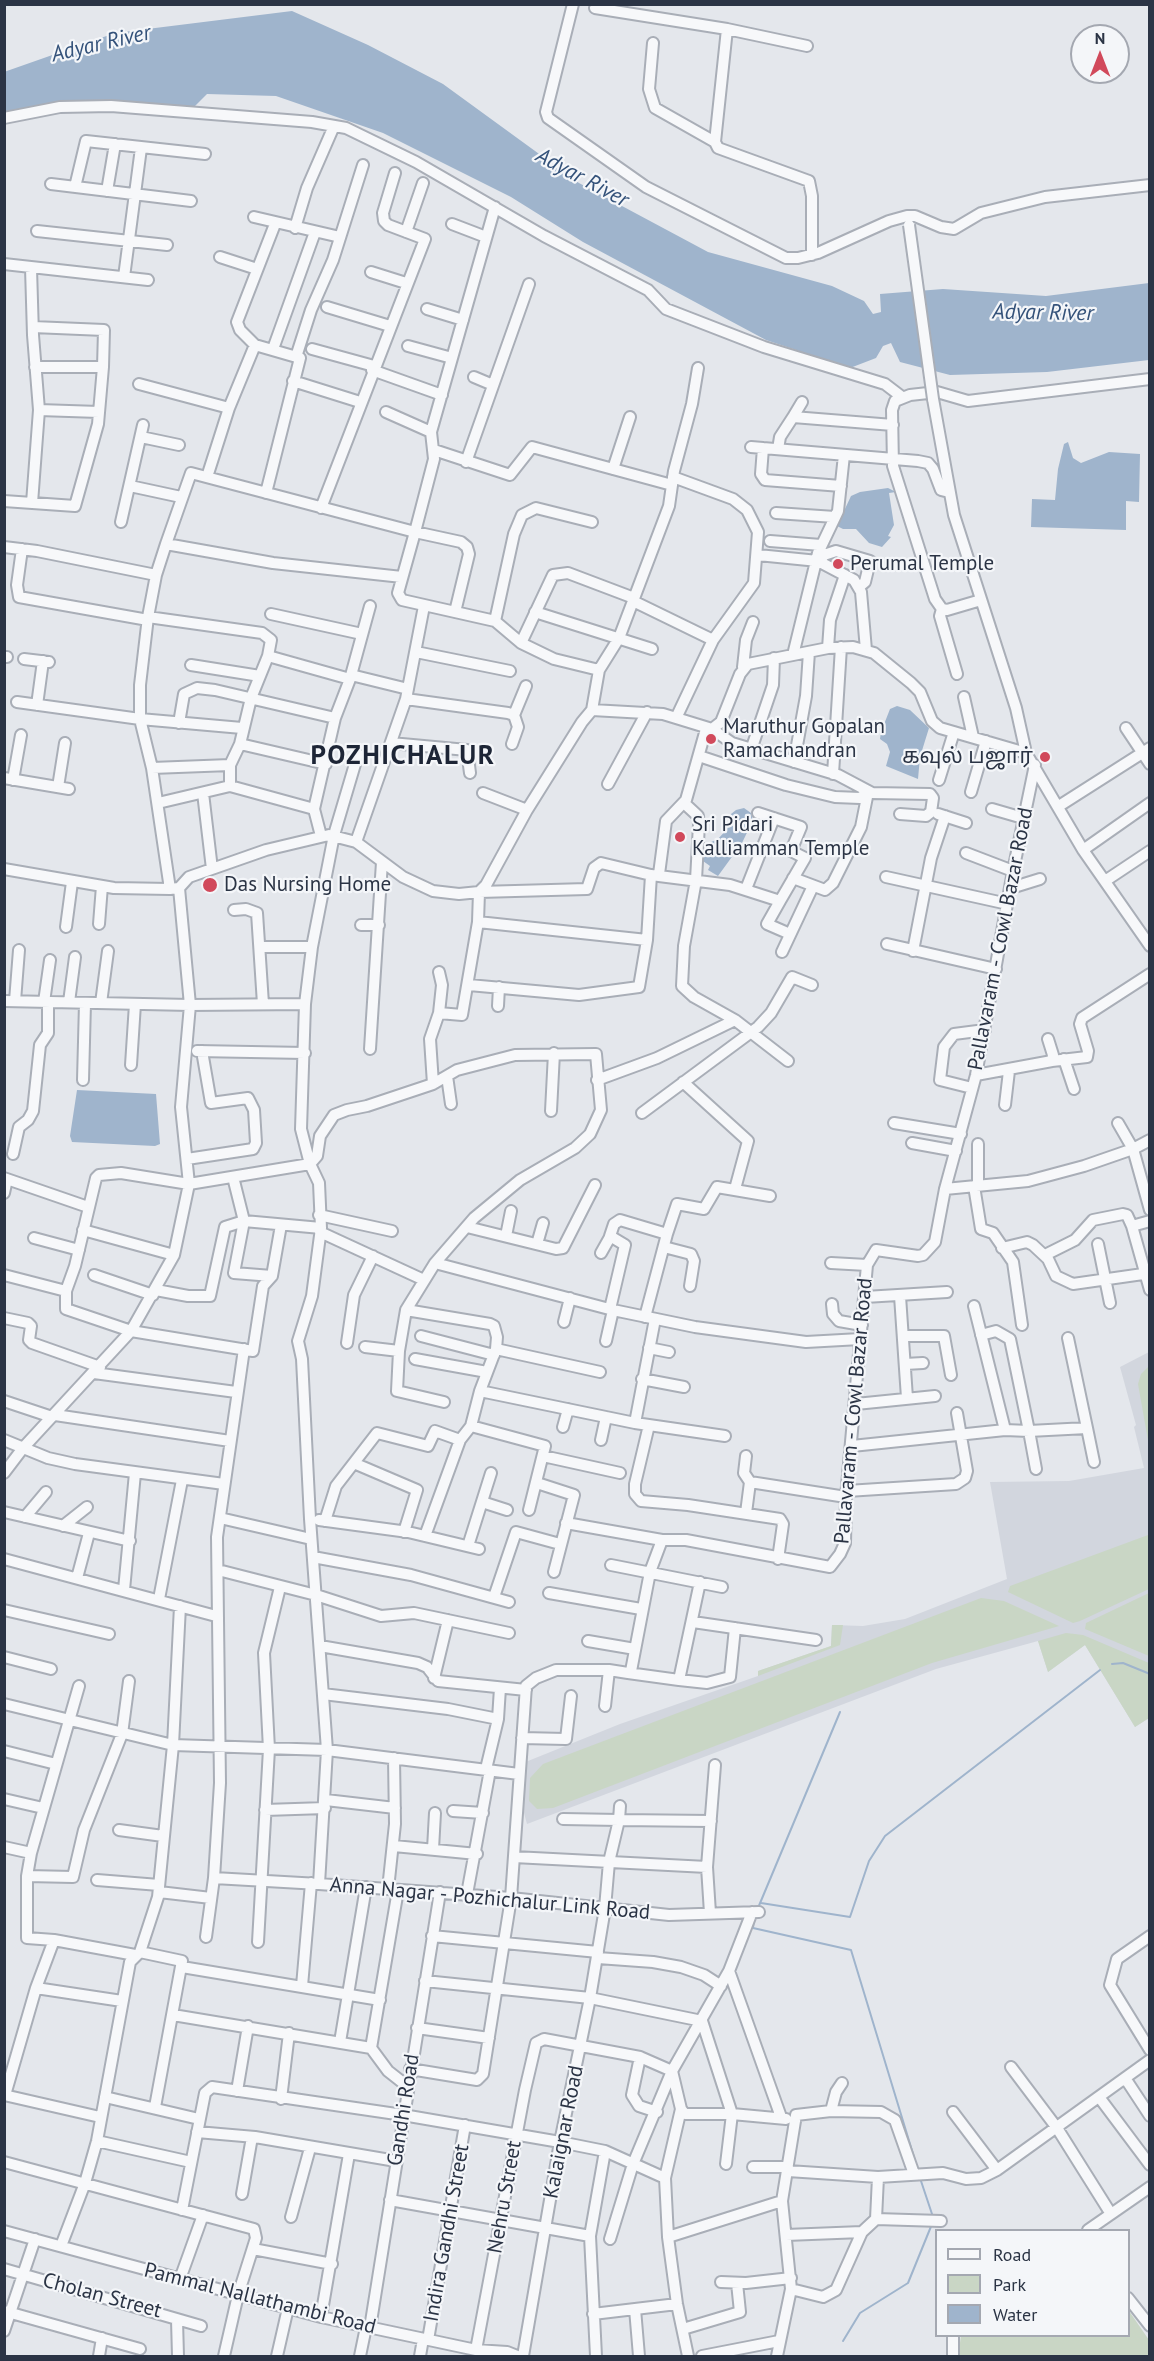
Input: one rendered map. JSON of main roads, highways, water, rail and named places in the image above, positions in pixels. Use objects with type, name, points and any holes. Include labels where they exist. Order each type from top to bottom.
[{"type":"water","name":"Adyar River","points":[[292,11],[368,45],[443,84],[579,183],[708,252],[832,286],[864,301],[873,314],[881,312],[880,294],[943,289],[1046,296],[1149,283],[1149,360],[1047,372],[950,375],[900,362],[891,343],[883,346],[876,358],[850,368],[766,340],[583,242],[511,197],[383,133],[276,96],[207,94],[188,113],[36,109],[5,119],[4,72],[115,33]]},
{"type":"water","points":[[1068,442],[1073,458],[1081,463],[1109,452],[1140,454],[1139,502],[1126,501],[1126,530],[1031,527],[1032,499],[1055,500],[1058,469],[1064,444]]},
{"type":"water","points":[[888,488],[896,492],[889,493],[894,525],[888,536],[891,537],[882,547],[869,543],[856,529],[843,529],[837,526],[851,496],[860,492]]},
{"type":"water","points":[[897,706],[910,710],[929,728],[920,757],[918,779],[886,766],[890,752],[887,744],[880,739],[881,732],[890,709]]},
{"type":"water","points":[[744,808],[751,813],[753,820],[742,843],[718,876],[708,870],[710,866],[703,861],[704,853],[709,843],[718,839],[727,829],[731,814]]},
{"type":"water","points":[[77,1090],[156,1094],[160,1144],[155,1146],[72,1142],[70,1136]]},
{"type":"waterway","points":[[1112,1664],[1123,1663],[1150,1674]]},
{"type":"waterway","points":[[761,1903],[850,1917],[869,1861],[885,1836],[1100,1670]]},
{"type":"waterway","points":[[758,1908],[840,1712]]},
{"type":"waterway","points":[[754,1919],[753,1928],[851,1950],[917,2167]]},
{"type":"waterway","points":[[921,2181],[933,2217]]},
{"type":"waterway","points":[[843,2341],[860,2313],[908,2283],[932,2224]]},
{"type":"place","name":"Perumal Temple","points":[[838,564]]},
{"type":"place","name":"Maruthur Gopalan Ramachandran","points":[[711,739]]},
{"type":"place","name":"கவுல் பஜார்","points":[[1045,757]]},
{"type":"place","name":"Sri Pidari Kalliamman Temple","points":[[680,837]]},
{"type":"place","name":"Das Nursing Home","points":[[210,885]]},
{"type":"district","name":"POZHICHALUR","points":[[403,756]]}]
